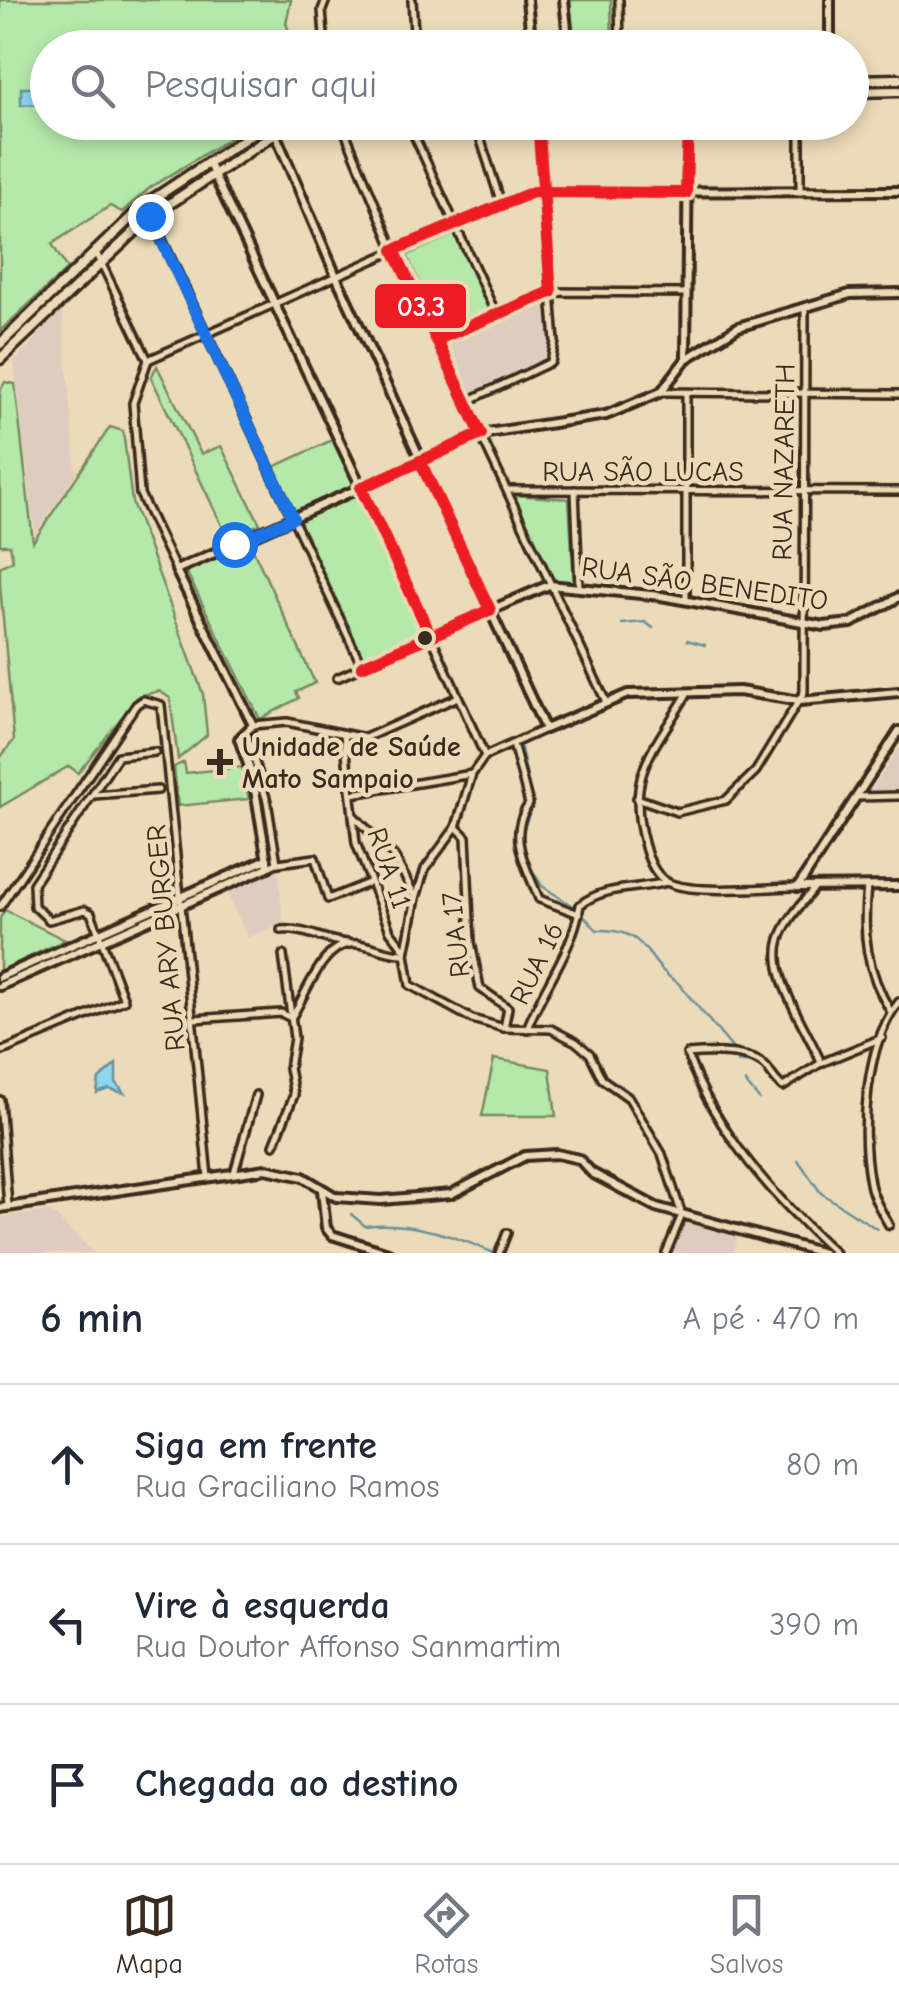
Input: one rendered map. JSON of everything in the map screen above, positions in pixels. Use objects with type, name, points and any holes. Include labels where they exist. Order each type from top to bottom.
[{"type":"main road","points":[[869,79],[899,79]]},
{"type":"main road","points":[[869,92],[899,91]]},
{"type":"main road","points":[[0,344],[144,205],[242,140]]},
{"type":"main road","points":[[0,359],[150,216],[265,140]]},
{"type":"main road","points":[[61,285],[68,294]]},
{"type":"street","points":[[324,30],[322,10],[326,0]]},
{"type":"street","points":[[412,0],[414,30]]},
{"type":"street","points":[[527,0],[530,30]]},
{"type":"street","points":[[564,0],[568,30]]},
{"type":"street","points":[[619,0],[620,30]]},
{"type":"street","points":[[830,0],[830,30]]},
{"type":"street","points":[[278,140],[336,276],[545,729]]},
{"type":"street","points":[[348,140],[394,250],[606,702]]},
{"type":"street","points":[[416,140],[496,314]]},
{"type":"street","points":[[481,140],[501,203]]},
{"type":"street","points":[[466,402],[551,362],[556,342],[539,140]]},
{"type":"street","points":[[686,359],[687,140]]},
{"type":"street","points":[[800,140],[800,192]]},
{"type":"street","points":[[208,162],[485,756]]},
{"type":"street","points":[[148,360],[501,203],[543,192],[899,191]]},
{"type":"street","points":[[150,216],[362,666]]},
{"type":"street","points":[[95,250],[148,360],[133,403],[140,494],[249,727],[277,863]]},
{"type":"street","points":[[438,340],[551,292],[686,293]]},
{"type":"street","points":[[660,392],[686,359],[738,327],[805,304],[850,294],[899,293]]},
{"type":"street","name":"RUA NAZARETH","points":[[637,798],[677,812],[726,800],[756,771],[804,692],[805,304]]},
{"type":"street","points":[[176,570],[481,434],[606,415],[660,392],[899,394]]},
{"type":"street","points":[[686,394],[686,600]]},
{"type":"street","name":"RUA SÃO LUCAS","points":[[507,490],[899,492]]},
{"type":"street","points":[[575,490],[579,588]]},
{"type":"street","name":"RUA SÃO BENEDITO","points":[[337,678],[549,585],[686,600],[802,623],[851,623],[899,597]]},
{"type":"street","points":[[281,930],[301,928],[322,941],[388,954],[405,952],[426,870],[456,828],[472,774],[485,756],[606,702],[628,694],[740,691],[800,701],[899,692]]},
{"type":"street","points":[[667,882],[646,851],[637,798],[641,771],[686,694]]},
{"type":"street","points":[[267,863],[253,778],[240,739],[249,727],[287,722],[365,738],[458,698]]},
{"type":"street","name":"RUA ARY BURGER","points":[[0,907],[136,705],[152,700],[165,713],[208,1177]]},
{"type":"street","points":[[798,887],[899,732]]},
{"type":"street","name":"RUA 11","points":[[344,734],[356,843],[390,931],[405,952],[410,984],[472,1020],[504,1028]]},
{"type":"street","points":[[513,744],[529,804],[521,815],[519,854],[538,900],[579,914],[580,905],[596,893],[631,892],[667,882],[699,886],[899,886]]},
{"type":"street","points":[[0,1052],[124,1000],[88,910],[48,920],[34,906],[32,896],[38,873],[118,756],[155,752]]},
{"type":"street","points":[[352,794],[441,776],[472,774]]},
{"type":"street","points":[[94,795],[158,790]]},
{"type":"street","points":[[856,796],[899,796]]},
{"type":"street","points":[[354,815],[394,856],[416,898]]},
{"type":"street","name":"RUA 17","points":[[456,828],[466,837],[471,942],[480,988],[508,1008],[504,1028]]},
{"type":"street","points":[[0,986],[267,863],[316,858],[328,899],[371,882]]},
{"type":"street","points":[[867,886],[865,949],[877,989],[891,1012]]},
{"type":"street","points":[[815,887],[787,926],[778,953],[787,994],[821,1063]]},
{"type":"street","points":[[0,977],[98,932],[182,901]]},
{"type":"street","name":"RUA 16","points":[[527,1029],[541,991],[579,925],[579,914]]},
{"type":"street","points":[[290,1018],[320,966],[351,944]]},
{"type":"street","points":[[53,952],[57,961]]},
{"type":"street","points":[[274,1145],[294,1095],[289,1068],[294,1038],[283,954]]},
{"type":"street","points":[[889,1225],[870,1187],[864,1138],[869,1082],[891,1012],[899,1002]]},
{"type":"street","points":[[193,1019],[281,1012],[290,1018]]},
{"type":"street","points":[[504,1028],[552,1029],[576,1042],[590,1054],[602,1079],[628,1098],[662,1154],[682,1215],[666,1253]]},
{"type":"street","points":[[835,1253],[798,1219],[727,1135],[687,1054],[712,1052],[760,1064],[778,1084],[788,1086],[821,1063],[882,1038]]},
{"type":"street","points":[[234,1174],[256,1094]]},
{"type":"street","points":[[0,1100],[4,1207],[266,1169],[304,1177],[336,1197],[381,1200],[451,1194],[525,1156],[558,1154],[579,1159],[592,1173],[682,1215],[801,1251],[823,1253]]},
{"type":"street","points":[[322,1188],[326,1228],[332,1234],[388,1253]]},
{"type":"street","points":[[498,1253],[507,1233]]},
{"type":"shaded area","points":[[547,299],[551,341],[547,359],[467,398],[441,341]]},
{"type":"shaded area","points":[[62,310],[76,474],[35,534],[14,362]]},
{"type":"shaded area","points":[[899,747],[899,790],[871,791]]},
{"type":"shaded area","points":[[278,866],[283,923],[248,938],[226,892]]},
{"type":"shaded area","points":[[50,1211],[94,1253],[0,1253],[0,1217]]},
{"type":"shaded area","points":[[684,1219],[738,1235],[734,1253],[671,1253]]},
{"type":"green space","points":[[0,0],[291,0],[288,30],[30,30],[30,140],[227,140],[151,187],[122,212],[110,206],[52,244],[67,269],[0,331]]},
{"type":"green space","points":[[570,0],[611,0],[612,30],[573,30]]},
{"type":"green space","points":[[455,234],[490,313],[443,335],[407,255]]},
{"type":"green space","points":[[157,366],[201,454],[221,446],[260,524],[228,538],[151,377]]},
{"type":"green space","points":[[5,382],[15,384],[33,542],[110,427],[123,431],[132,502],[203,694],[207,735],[178,759],[170,698],[159,691],[138,696],[78,773],[69,766],[0,807],[0,758],[14,740],[0,585],[0,567],[13,560],[10,545],[0,545],[0,391]]},
{"type":"green space","points":[[334,439],[424,634],[364,662],[274,467]]},
{"type":"green space","points":[[513,495],[569,499],[574,584],[552,583]]},
{"type":"green space","points":[[250,543],[315,683],[296,692],[299,698],[260,719],[186,571]]},
{"type":"green space","points":[[184,762],[186,773],[242,767],[249,799],[178,806],[174,767]]},
{"type":"green space","points":[[5,910],[65,940],[0,971],[0,918]]},
{"type":"green space","points":[[494,1059],[550,1069],[556,1116],[482,1116]]},
{"type":"water","points":[[21,88],[30,88],[30,105],[21,105]]},
{"type":"water","points":[[116,1064],[116,1082],[124,1093],[109,1089],[97,1093],[99,1079]]},
{"type":"waterway","points":[[622,624],[645,622],[653,628]]},
{"type":"waterway","points":[[687,640],[705,645]]},
{"type":"waterway","points":[[521,748],[532,804],[521,838]]},
{"type":"waterway","points":[[526,860],[542,886],[573,906]]},
{"type":"waterway","points":[[583,915],[597,930],[628,935],[645,948],[733,1049]]},
{"type":"waterway","points":[[738,1062],[748,1062]]},
{"type":"waterway","points":[[745,1082],[759,1099]]},
{"type":"waterway","points":[[798,1160],[821,1193],[877,1229]]},
{"type":"waterway","points":[[351,1214],[365,1226],[398,1225],[431,1231],[494,1253]]},
{"type":"transit line","name":"03.3","points":[[438,339],[551,292],[539,140]]},
{"type":"transit line","name":"03.3","points":[[431,636],[361,488],[481,434],[394,250],[533,192],[686,193],[687,140]]},
{"type":"transit line","name":"03.3","points":[[362,666],[490,610],[420,461]]},
{"type":"place","name":"Unidade de Saúde Mato Sampaio","points":[[220,762]]},
{"type":"route","points":[[150,216],[293,518],[234,544]]}]
